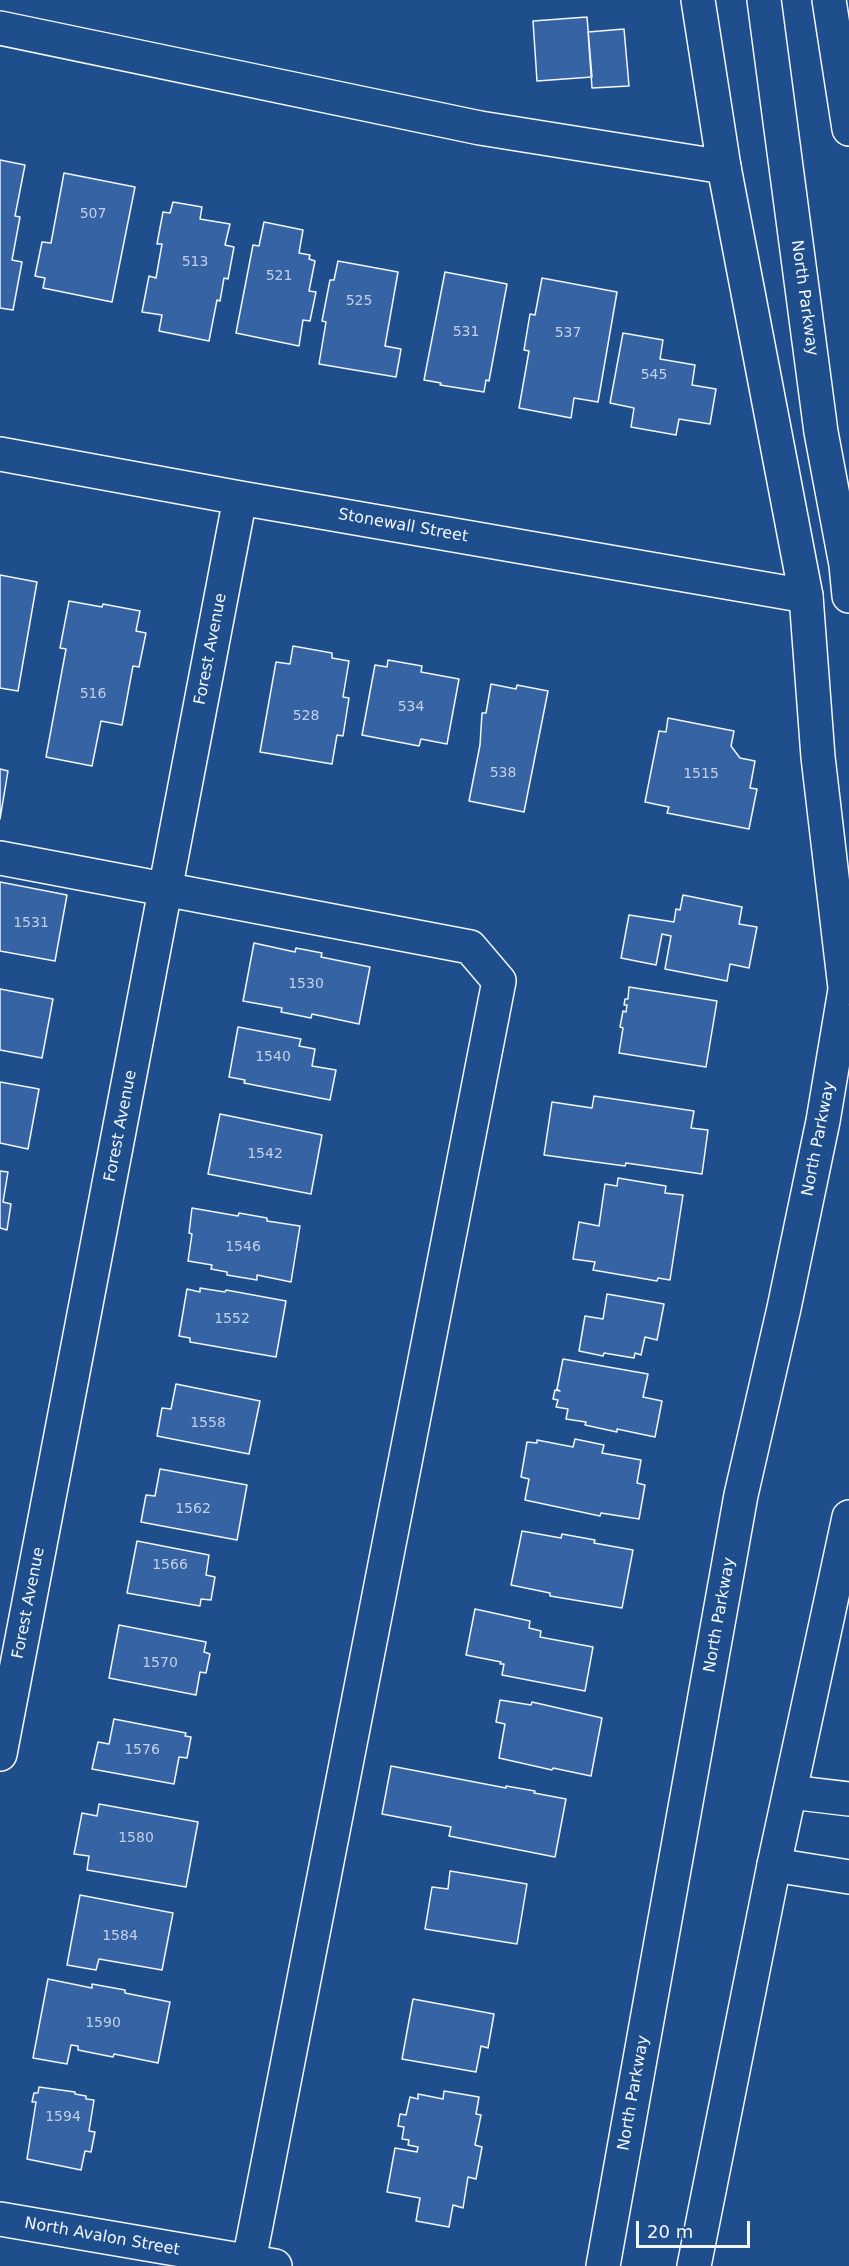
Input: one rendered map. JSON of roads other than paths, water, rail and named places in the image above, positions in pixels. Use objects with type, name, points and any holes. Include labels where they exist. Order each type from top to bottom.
[{"type":"main road","name":"North Parkway","points":[[603,2266],[741,1496],[821,1132],[847,978],[818,758],[806,596],[724,167],[698,0]]},
{"type":"main road","name":"North Parkway","points":[[764,0],[821,432],[846,566],[849,596]]},
{"type":"main road","points":[[829,0],[849,129]]},
{"type":"main road","points":[[0,27],[480,128],[724,167]]},
{"type":"main road","name":"Stonewall Street","points":[[0,454],[806,596]]},
{"type":"main road","name":"Forest Avenue","points":[[0,1754],[240,498]]},
{"type":"main road","points":[[0,858],[470,947],[499,981],[257,2264]]},
{"type":"main road","points":[[694,2266],[774,1865],[849,1517]]},
{"type":"main road","points":[[790,1792],[849,1799]]},
{"type":"main road","points":[[774,1865],[849,1877]]},
{"type":"main road","name":"North Avalon Street","points":[[0,2219],[257,2264]]}]
